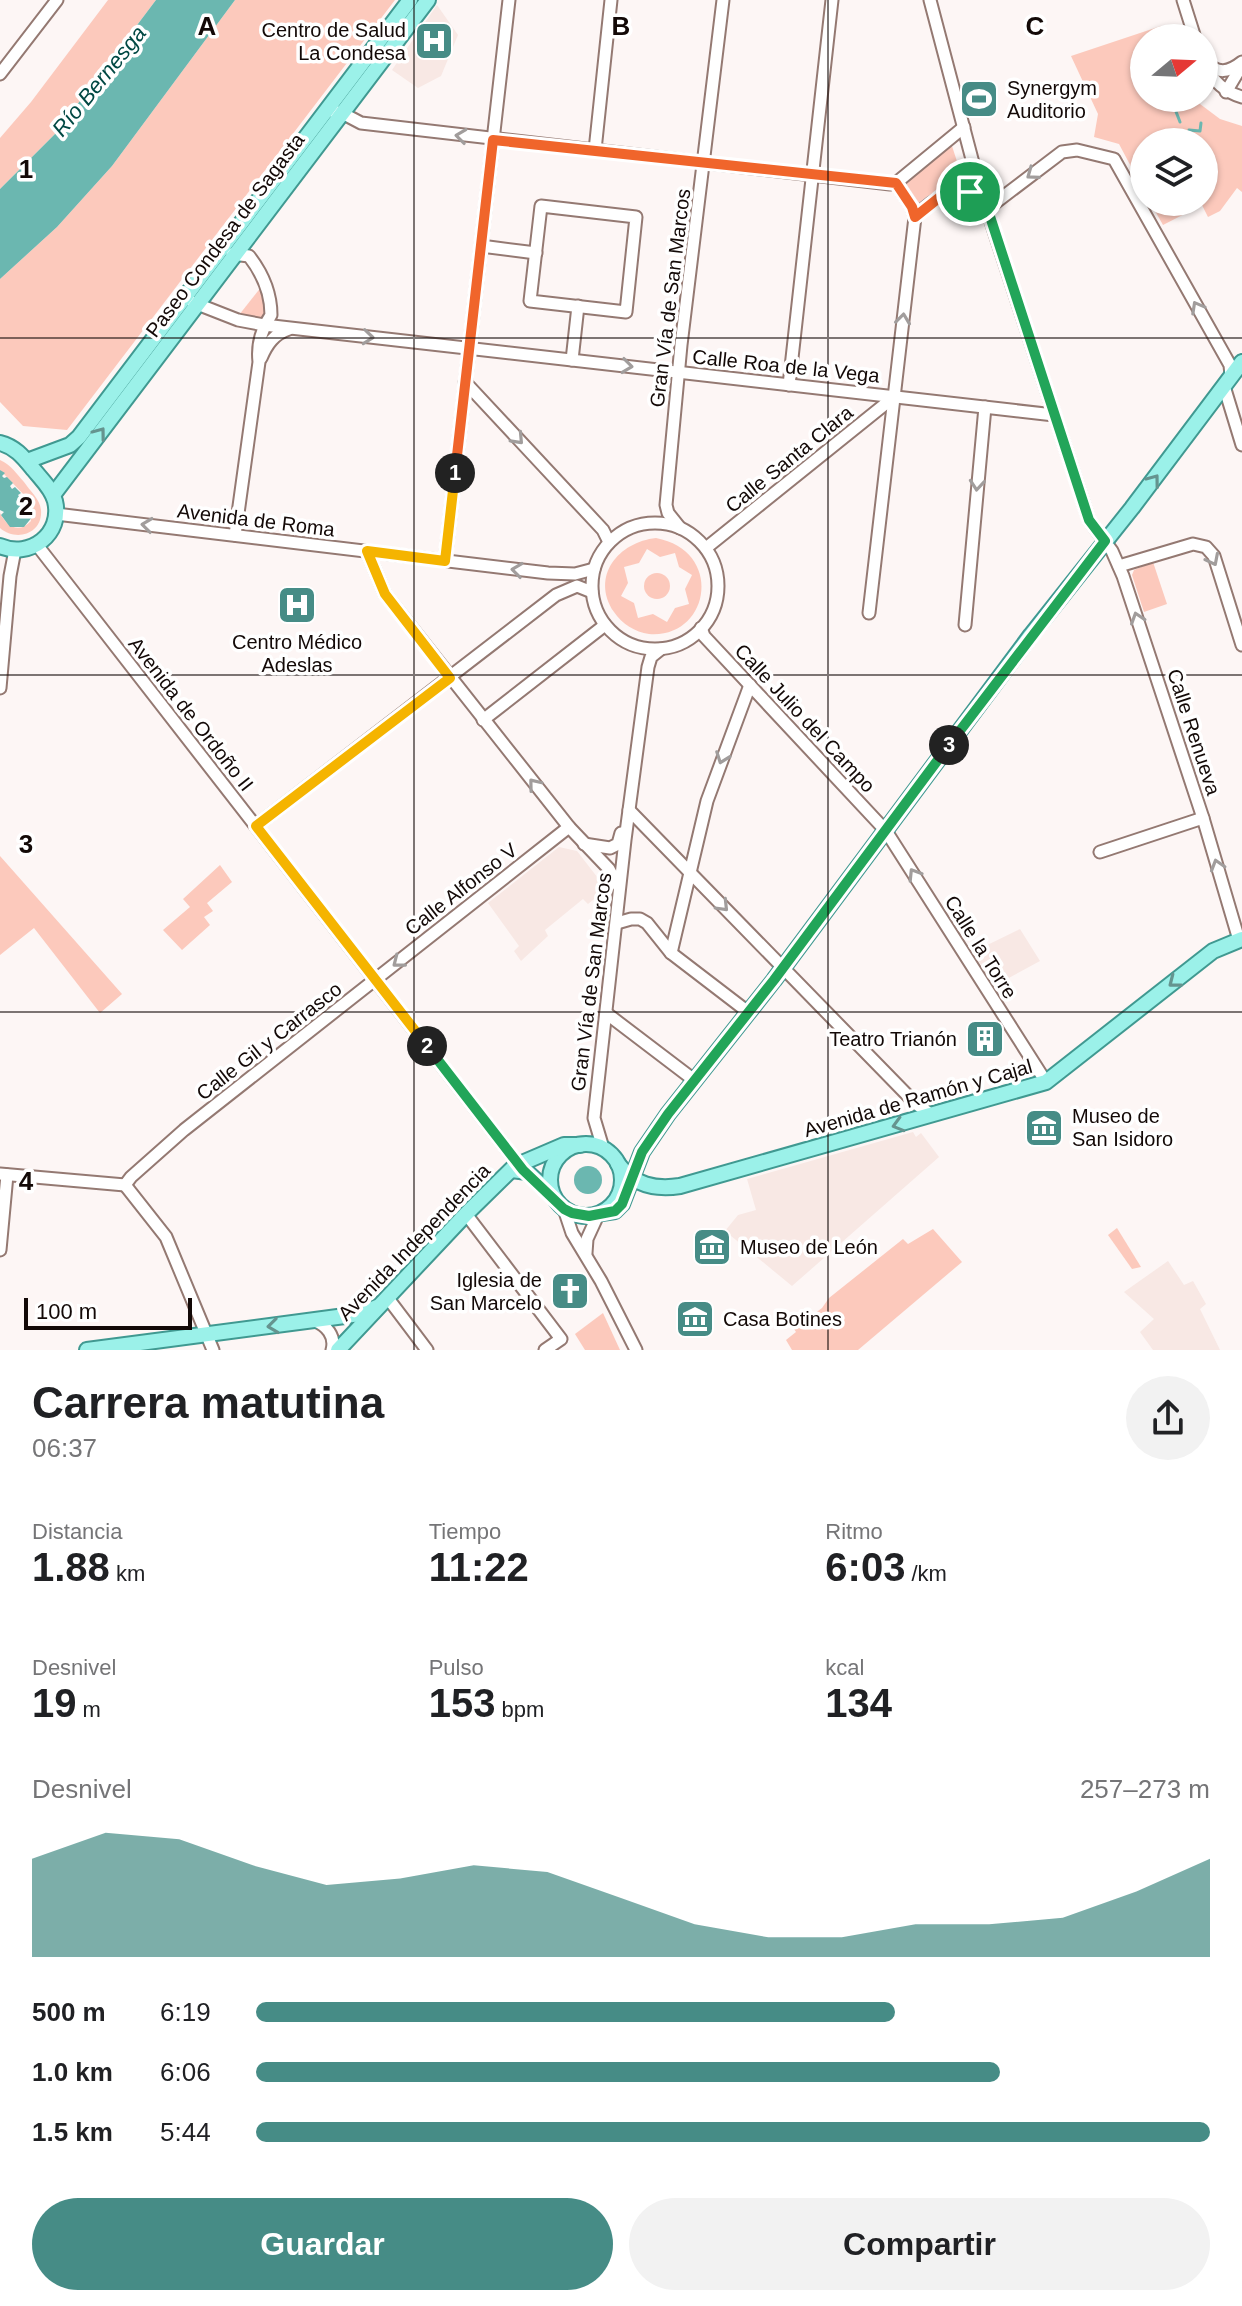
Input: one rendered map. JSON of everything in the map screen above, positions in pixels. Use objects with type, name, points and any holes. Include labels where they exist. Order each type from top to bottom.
[{"type":"main road","name":"Paseo Condesa de Sagasta","points":[[53,495],[191,301],[217,255],[410,0]]},
{"type":"main road","name":"Paseo Condesa de Sagasta","points":[[27,461],[70,445],[79,437],[191,301],[235,253],[428,0]]},
{"type":"main road","points":[[600,1214],[615,1203],[621,1188],[618,1164],[603,1148],[564,1145],[518,1168],[559,1203],[580,1216],[600,1214],[615,1211],[622,1204],[642,1152],[694,1080],[1242,362]]},
{"type":"main road","points":[[0,443],[14,448],[27,461],[53,495],[56,514],[49,534],[37,545],[15,550],[0,546]]},
{"type":"main road","name":"Avenida de Ramón y Cajal","points":[[618,1164],[632,1179],[648,1187],[699,1181],[1046,1082],[1213,951],[1240,940]]},
{"type":"main road","points":[[559,1203],[550,1183],[553,1167],[563,1152],[580,1145]]},
{"type":"main road","points":[[642,1152],[639,1163],[643,1176],[660,1188]]},
{"type":"main road","name":"Avenida Independencia","points":[[335,1350],[372,1316],[466,1214],[518,1168]]},
{"type":"main road","points":[[87,1350],[360,1314],[382,1302]]},
{"type":"street","points":[[0,74],[57,0]]},
{"type":"street","points":[[445,561],[509,0]]},
{"type":"street","points":[[595,150],[611,0]]},
{"type":"street","name":"Gran Vía de San Marcos","points":[[666,505],[723,0]]},
{"type":"street","points":[[789,385],[832,0]]},
{"type":"street","name":"Calle Renueva","points":[[930,0],[987,209],[1054,415],[1089,520],[1119,566],[1240,940]]},
{"type":"street","points":[[1183,0],[1191,24]]},
{"type":"street","points":[[1218,70],[1232,70],[1242,64]]},
{"type":"street","points":[[1226,92],[1242,64]]},
{"type":"street","points":[[1218,84],[1226,92],[1242,97]]},
{"type":"street","points":[[327,110],[342,113],[361,123],[493,140],[896,183],[964,127]]},
{"type":"street","points":[[987,209],[1062,152],[1077,150],[1114,159],[1228,362],[1228,381],[1242,445]]},
{"type":"street","points":[[869,613],[915,217],[896,183]]},
{"type":"street","points":[[915,217],[945,193],[983,195]]},
{"type":"street","points":[[541,206],[636,217],[626,312],[530,301],[536,253],[541,206]]},
{"type":"street","points":[[481,246],[536,253]]},
{"type":"street","points":[[217,255],[235,253],[249,256],[261,274],[271,305],[271,315],[264,325],[257,347],[259,362],[235,535]]},
{"type":"street","name":"Calle Roa de la Vega","points":[[191,301],[238,320],[264,325],[1054,415]]},
{"type":"street","points":[[572,360],[578,306]]},
{"type":"street","points":[[259,362],[267,345],[280,332],[291,328]]},
{"type":"street","points":[[465,382],[603,530],[609,542]]},
{"type":"street","name":"Calle Santa Clara","points":[[706,548],[894,397]]},
{"type":"street","points":[[965,625],[985,407]]},
{"type":"street","points":[[649,523],[666,505]]},
{"type":"street","points":[[666,505],[668,513],[680,528],[706,548],[713,561],[718,588],[715,603],[701,628],[688,639],[661,649],[633,645],[619,638],[605,625],[592,592],[594,569],[609,542],[621,532],[649,523],[680,528]]},
{"type":"street","name":"Avenida de Roma","points":[[56,514],[548,573],[575,574],[594,569]]},
{"type":"street","points":[[1119,566],[1193,544],[1206,547],[1214,556],[1242,645]]},
{"type":"street","name":"Avenida de Ordoño II","points":[[37,545],[376,980],[518,1168]]},
{"type":"street","points":[[0,688],[15,550]]},
{"type":"street","points":[[367,551],[385,594],[569,827],[614,876],[620,899]]},
{"type":"street","points":[[548,573],[555,580],[556,595]]},
{"type":"street","points":[[256,826],[556,595],[577,586],[592,592]]},
{"type":"street","points":[[483,720],[605,625]]},
{"type":"street","name":"Calle Julio del Campo","points":[[701,628],[704,636],[886,831]]},
{"type":"street","points":[[633,645],[648,667]]},
{"type":"street","name":"Gran Vía de San Marcos","points":[[603,1148],[594,1118],[625,840],[648,667],[651,657],[661,649]]},
{"type":"street","points":[[671,953],[688,870],[707,801],[750,685]]},
{"type":"street","points":[[628,815],[643,825],[688,870],[923,1111],[932,1115]]},
{"type":"street","name":"Gran Vía de San Marcos","points":[[583,844],[610,848],[618,844],[628,815]]},
{"type":"street","points":[[1100,852],[1203,818]]},
{"type":"street","points":[[625,840],[632,831],[643,825]]},
{"type":"street","name":"Calle Alfonso V","points":[[376,980],[569,827]]},
{"type":"street","name":"Calle la Torre","points":[[886,831],[1046,1082]]},
{"type":"street","points":[[617,923],[640,919],[647,923],[671,953],[748,1012]]},
{"type":"street","name":"Calle Gil y Carrasco","points":[[125,1185],[184,1130],[376,980]]},
{"type":"street","points":[[606,1013],[694,1080]]},
{"type":"street","points":[[0,1250],[3,1174],[125,1185],[166,1237],[213,1350]]},
{"type":"street","points":[[559,1203],[572,1233],[636,1350]]},
{"type":"street","points":[[466,1214],[561,1339],[545,1350]]},
{"type":"street","points":[[587,1258],[587,1239],[600,1214]]},
{"type":"street","points":[[382,1302],[427,1350]]},
{"type":"street","points":[[315,1321],[328,1329],[335,1350]]},
{"type":"shaded area","points":[[108,0],[156,0],[55,134],[0,189],[0,138]]},
{"type":"shaded area","points":[[235,0],[395,0],[67,430],[23,426],[0,402],[0,279],[57,227],[112,166]]},
{"type":"shaded area","name":"Centro de Salud La Condesa","points":[[437,5],[458,35],[441,76],[418,88],[392,70]]},
{"type":"shaded area","points":[[1130,36],[1130,112],[1211,112],[1220,119],[1242,126],[1242,192],[1237,188],[1218,212],[1218,128],[1130,128],[1130,165],[1119,144],[1094,137],[1098,114],[1071,56]]},
{"type":"shaded area","points":[[951,143],[966,189],[941,190],[919,203],[903,184]]},
{"type":"shaded area","points":[[1158,216],[1181,216],[1163,225]]},
{"type":"shaded area","points":[[262,286],[266,304],[263,321],[239,315]]},
{"type":"shaded area","points":[[0,460],[16,472],[40,506],[38,525],[21,535],[0,528],[0,513],[14,527],[22,527],[31,521],[28,499],[0,470]]},
{"type":"shaded area","points":[[656,538],[678,546],[693,559],[700,575],[701,593],[696,609],[686,623],[670,632],[649,634],[634,629],[617,616],[607,599],[605,586],[612,563],[630,546]],"holes":[[[647,549],[660,557],[675,553],[679,567],[692,575],[685,589],[689,604],[675,608],[667,622],[653,614],[638,618],[634,603],[621,596],[628,583],[624,567],[639,563]]]},
{"type":"shaded area","points":[[1153,562],[1167,604],[1144,612],[1132,575],[1134,570]]},
{"type":"shaded area","points":[[657,573],[666,577],[670,586],[666,595],[657,599],[648,595],[644,586],[648,577]]},
{"type":"shaded area","points":[[559,847],[577,851],[601,882],[598,896],[588,904],[583,899],[545,930],[548,936],[521,961],[514,951],[519,946],[488,903]]},
{"type":"shaded area","points":[[0,856],[122,994],[100,1013],[34,928],[0,955]]},
{"type":"shaded area","points":[[220,865],[232,882],[207,903],[213,911],[204,917],[210,925],[182,950],[163,930],[190,907],[183,899]]},
{"type":"shaded area","points":[[1020,929],[1040,961],[994,986],[973,952]]},
{"type":"shaded area","points":[[913,1132],[916,1137],[921,1133],[939,1157],[792,1286],[725,1231],[738,1215],[756,1210],[747,1179]]},
{"type":"shaded area","points":[[1117,1228],[1141,1267],[1132,1269],[1108,1235]]},
{"type":"shaded area","points":[[933,1229],[962,1262],[858,1350],[792,1350],[786,1340],[829,1298],[903,1239],[908,1244]]},
{"type":"shaded area","points":[[1168,1261],[1184,1285],[1193,1281],[1206,1304],[1200,1309],[1220,1350],[1153,1350],[1140,1332],[1154,1319],[1124,1292]]},
{"type":"shaded area","points":[[603,1313],[620,1350],[585,1350],[575,1334]]},
{"type":"water","name":"Río Bernesga","points":[[156,0],[235,0],[112,166],[57,227],[0,279],[0,189],[55,134]]},
{"type":"water","points":[[0,470],[5,473],[4,478],[13,483],[10,486],[12,489],[15,487],[21,493],[18,495],[20,498],[23,497],[31,505],[33,516],[24,527],[10,527],[1,515],[4,512],[0,510]]},
{"type":"water","points":[[588,1166],[598,1170],[602,1180],[598,1190],[588,1194],[578,1190],[574,1180],[578,1170]]},
{"type":"waterway","points":[[1176,112],[1180,122]]},
{"type":"waterway","points":[[1200,128],[1201,123]]},
{"type":"place","name":"Centro de Salud La Condesa","points":[[434,41]]},
{"type":"place","name":"Synergym Auditorio","points":[[979,99]]},
{"type":"place","name":"Centro Médico Adeslas","points":[[297,605]]},
{"type":"place","name":"Teatro Trianón","points":[[985,1039]]},
{"type":"place","name":"Museo de San Isidoro","points":[[1044,1128]]},
{"type":"place","name":"Museo de León","points":[[712,1247]]},
{"type":"place","name":"Iglesia de San Marcelo","points":[[570,1291]]},
{"type":"place","name":"Casa Botines","points":[[695,1319]]},
{"type":"route","points":[[493,140],[896,183],[915,217],[945,193],[970,192],[983,195],[1089,520],[1105,541],[1001,674],[774,980],[668,1114],[636,1163],[627,1197],[622,1204],[615,1211],[598,1215],[572,1213],[523,1170],[256,826],[450,678],[385,594],[367,551],[445,561],[493,140]]}]
